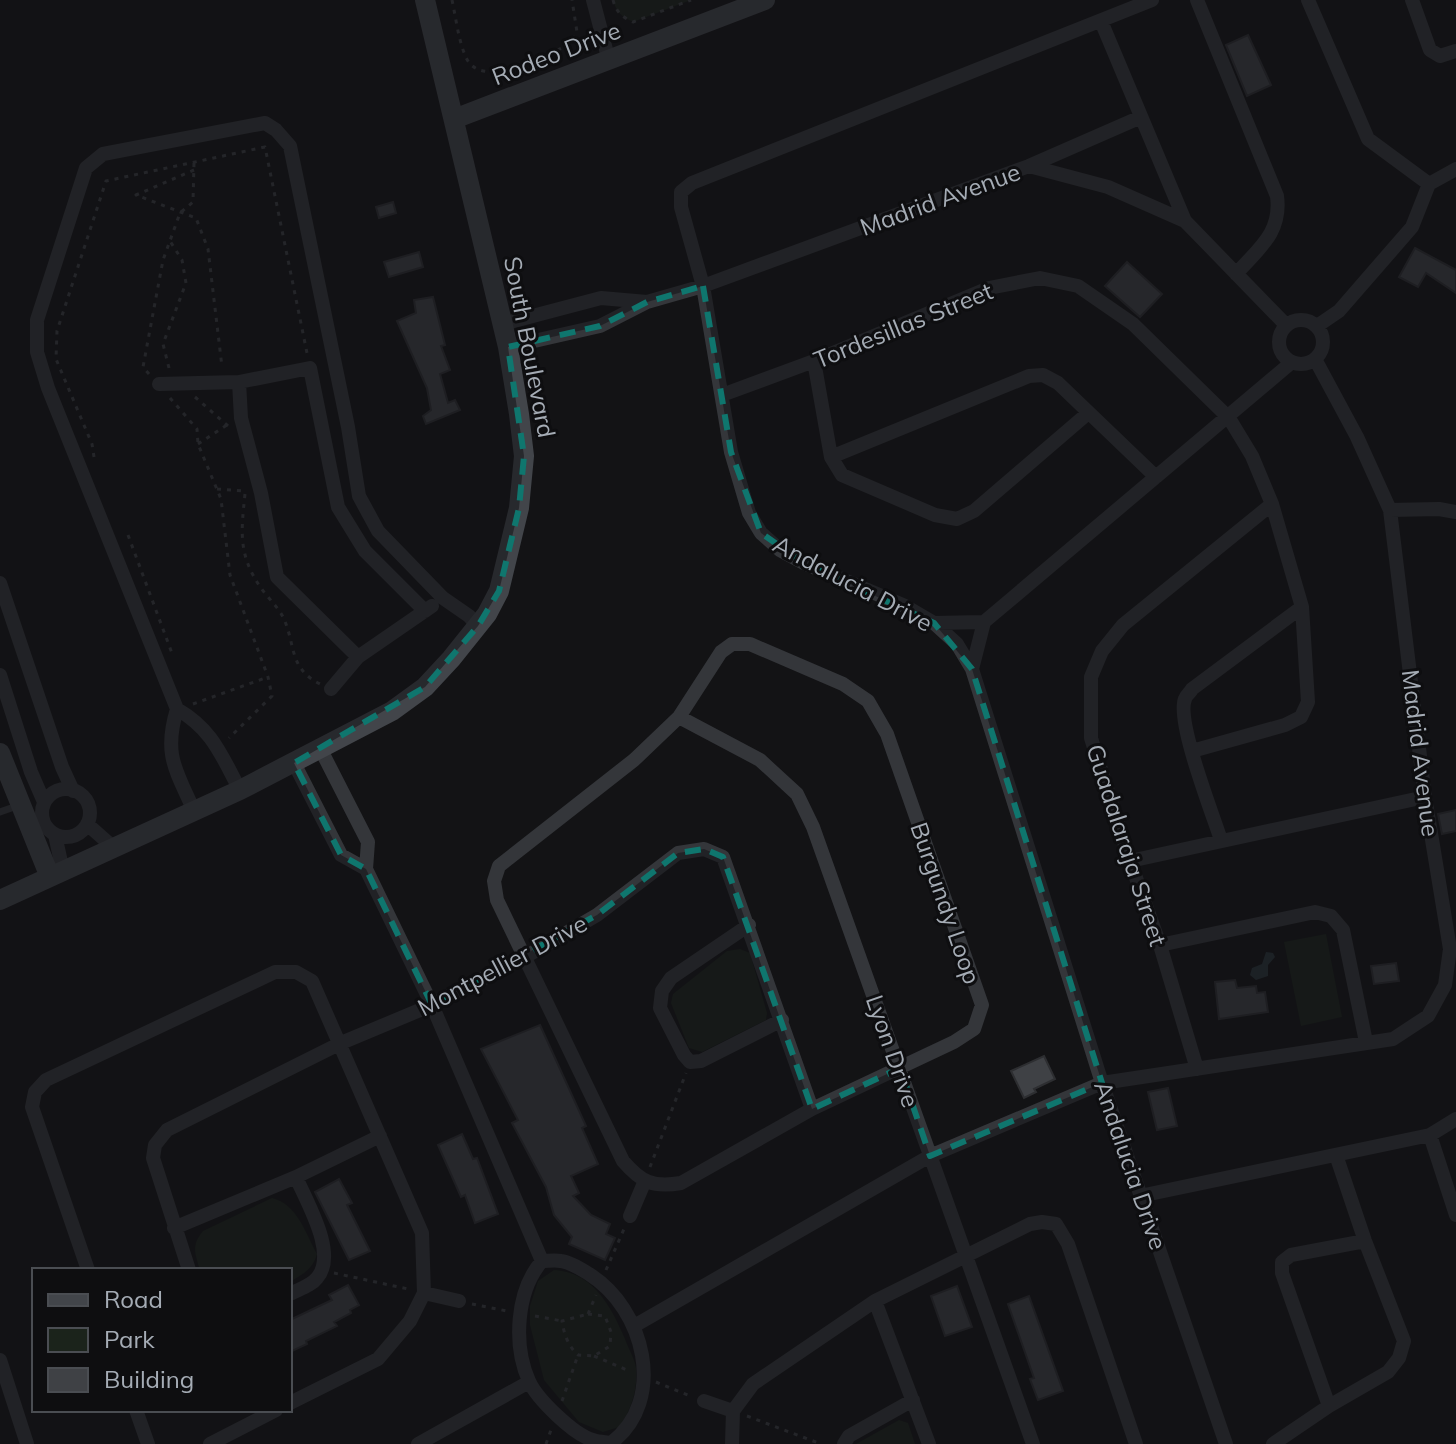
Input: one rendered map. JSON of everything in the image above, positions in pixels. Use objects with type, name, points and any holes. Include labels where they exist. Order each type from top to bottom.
[{"type":"main road","name":"South Boulevard","points":[[0,899],[240,790],[392,711],[425,687],[478,626],[499,591],[519,508],[524,456],[508,347],[425,0]]},
{"type":"main road","name":"Rodeo Drive","points":[[454,119],[765,0]]},
{"type":"main road","points":[[0,753],[20,804],[56,874]]},
{"type":"street","points":[[593,0],[609,61]]},
{"type":"street","name":"Andalucia Drive","points":[[1152,0],[692,183],[681,192],[681,207],[703,286],[736,467],[749,513],[761,533],[780,550],[804,563],[905,606],[934,623],[957,644],[972,669],[1102,1083],[1226,1444]]},
{"type":"street","points":[[1197,0],[1277,196],[1279,214],[1274,230],[1236,274]]},
{"type":"street","points":[[1308,0],[1368,139],[1429,184]]},
{"type":"street","points":[[1412,0],[1430,50],[1440,56],[1456,51]]},
{"type":"street","points":[[1101,21],[1185,221]]},
{"type":"street","points":[[1029,166],[1141,117]]},
{"type":"street","points":[[194,811],[171,758],[170,733],[177,709],[48,388],[37,352],[37,320],[86,168],[103,154],[265,123],[290,146],[348,427],[359,496],[378,531],[443,598],[478,626]]},
{"type":"street","name":"Madrid Avenue","points":[[647,302],[703,286],[1029,166],[1108,187],[1185,221],[1286,325]]},
{"type":"street","points":[[1317,326],[1339,311],[1412,227],[1429,184],[1456,169]]},
{"type":"street","name":"Tordesillas Street","points":[[722,395],[814,361],[989,288],[1040,278],[1078,286],[1133,324],[1229,418],[1252,456],[1272,504],[1302,607],[1308,702],[1301,717],[1285,725],[1192,751]]},
{"type":"street","points":[[502,324],[601,298],[647,302]]},
{"type":"street","points":[[508,347],[600,326],[647,302]]},
{"type":"street","points":[[1299,320],[1317,326],[1323,347],[1315,359],[1304,364],[1286,358],[1279,338],[1286,325],[1299,320]]},
{"type":"street","name":"Madrid Avenue","points":[[634,1326],[930,1156],[1102,1083],[1393,1039],[1428,1016],[1445,985],[1450,949],[1425,797],[1390,510],[1357,437],[1315,359]]},
{"type":"street","points":[[814,361],[831,457],[842,475],[935,515],[957,519],[974,511],[1087,414]]},
{"type":"street","points":[[972,669],[984,622],[1292,362]]},
{"type":"street","points":[[159,384],[232,382],[310,368],[338,507],[365,551],[425,611]]},
{"type":"street","points":[[831,457],[1029,376],[1043,375],[1058,383],[1156,477]]},
{"type":"street","points":[[232,382],[261,493],[277,577],[358,657]]},
{"type":"street","name":"Guadalaraja Street","points":[[1197,1069],[1160,945],[1091,738],[1091,677],[1102,651],[1123,625],[1272,504]]},
{"type":"street","points":[[1390,510],[1439,509],[1456,512]]},
{"type":"street","points":[[0,583],[62,767],[73,791]]},
{"type":"street","points":[[331,689],[358,657],[443,598]]},
{"type":"street","points":[[1221,840],[1192,751],[1183,711],[1185,699],[1192,689],[1302,607]]},
{"type":"street","points":[[934,623],[984,622]]},
{"type":"street","name":"Burgundy Loop","points":[[732,644],[750,644],[843,684],[868,701],[887,734],[982,1005],[974,1029],[954,1042],[812,1109],[681,1183],[663,1186],[644,1183],[623,1161],[525,957],[497,900],[494,881],[499,866],[634,760],[679,717],[721,652],[732,644]]},
{"type":"street","points":[[0,675],[31,772],[44,802],[42,820],[55,835],[56,874]]},
{"type":"street","points":[[177,709],[198,721],[240,790]]},
{"type":"street","name":"Lyon Drive","points":[[679,717],[760,760],[797,794],[813,827],[1033,1444]]},
{"type":"street","points":[[321,750],[368,842],[366,869],[432,1005],[542,1261]]},
{"type":"street","points":[[294,763],[341,855],[366,869]]},
{"type":"street","points":[[44,802],[54,792],[73,791],[80,794],[89,808],[87,824],[77,835],[55,835]]},
{"type":"street","points":[[1130,861],[1425,797]]},
{"type":"street","points":[[87,824],[114,848]]},
{"type":"street","name":"Montpellier Drive","points":[[188,1268],[153,1158],[155,1145],[167,1130],[341,1043],[432,1005],[525,957],[597,915],[678,853],[704,849],[723,857],[812,1109]]},
{"type":"street","points":[[1160,945],[1315,912],[1331,916],[1343,930],[1366,1042]]},
{"type":"street","points":[[749,925],[671,978],[662,991],[660,1008],[690,1062],[701,1061],[782,1020]]},
{"type":"street","points":[[87,1268],[32,1107],[35,1092],[46,1080],[275,972],[296,972],[312,981],[422,1233],[424,1293],[410,1321],[378,1359],[292,1402]]},
{"type":"street","points":[[1140,1196],[1430,1135],[1456,1119]]},
{"type":"street","points":[[1430,1135],[1456,1213]]},
{"type":"street","points":[[174,1228],[296,1177],[380,1136]]},
{"type":"street","points":[[1273,1444],[1329,1406],[1388,1372],[1399,1358],[1404,1341],[1336,1155]]},
{"type":"street","points":[[292,1293],[315,1281],[323,1270],[326,1250],[296,1177]]},
{"type":"street","points":[[630,1216],[644,1183]]},
{"type":"street","points":[[732,1444],[733,1411],[753,1384],[875,1301],[964,1255],[1030,1224],[1042,1222],[1056,1224],[1068,1244],[1136,1444]]},
{"type":"street","points":[[1329,1406],[1282,1273],[1282,1262],[1291,1255],[1365,1241]]},
{"type":"street","points":[[542,1261],[563,1261],[601,1281],[634,1326],[645,1377],[638,1411],[624,1433],[612,1443],[591,1440],[572,1429],[529,1382],[520,1339],[520,1313],[524,1291],[532,1273],[542,1261]]},
{"type":"street","points":[[424,1293],[459,1301]]},
{"type":"street","points":[[875,1301],[929,1444]]},
{"type":"street","points":[[1,1365],[27,1444]]},
{"type":"street","points":[[418,1444],[529,1382]]},
{"type":"street","points":[[844,1444],[849,1436],[913,1400]]},
{"type":"street","points":[[704,1401],[733,1411]]},
{"type":"street","points":[[137,1412],[148,1444]]},
{"type":"street","points":[[242,1412],[247,1425]]},
{"type":"street","points":[[210,1444],[272,1412]]},
{"type":"lane","points":[[0,812],[20,804]]},
{"type":"path","points":[[452,0],[466,59],[482,72],[499,73],[571,44],[577,32],[572,0]]},
{"type":"path","points":[[613,0],[622,17],[633,22],[691,0]]},
{"type":"path","points":[[94,457],[92,444],[56,359],[57,331],[106,181],[265,147],[310,368]]},
{"type":"path","points":[[194,161],[193,202],[180,213],[163,260],[143,367],[197,429],[198,444],[221,499],[230,575],[268,677],[272,696],[218,750]]},
{"type":"path","points":[[194,170],[136,195],[196,218],[208,249],[232,382]]},
{"type":"path","points":[[170,241],[182,260],[186,283],[163,344],[170,373],[228,425],[234,438]]},
{"type":"path","points":[[198,444],[228,425]]},
{"type":"path","points":[[246,483],[240,538],[249,570],[283,617],[293,657],[310,679],[331,689]]},
{"type":"path","points":[[217,489],[245,492]]},
{"type":"path","points":[[128,535],[175,663]]},
{"type":"path","points":[[177,709],[268,677]]},
{"type":"path","points":[[644,1183],[690,1062]]},
{"type":"path","points":[[588,1314],[630,1216]]},
{"type":"path","points":[[323,1270],[424,1293]]},
{"type":"path","points":[[588,1314],[605,1316],[611,1332],[610,1346],[594,1356],[578,1355],[572,1350],[562,1321],[588,1314]]},
{"type":"path","points":[[733,1411],[821,1444]]},
{"type":"highlighted area","points":[[703,286],[731,452],[761,533],[804,563],[934,623],[972,669],[1102,1083],[930,1156],[900,1068],[812,1109],[723,857],[704,849],[678,853],[597,915],[432,1005],[366,869],[341,855],[294,763],[425,687],[478,626],[499,591],[519,508],[524,456],[508,347],[600,326],[647,302]]},
{"type":"green space","points":[[613,0],[691,0],[633,22],[620,14]]},
{"type":"green space","points":[[1326,934],[1342,1017],[1301,1026],[1284,942]]},
{"type":"green space","points":[[740,949],[750,953],[767,1013],[766,1020],[702,1052],[689,1048],[671,1003],[673,994],[727,951]]},
{"type":"green space","points":[[272,1198],[281,1201],[294,1213],[317,1254],[307,1271],[292,1281],[292,1268],[200,1268],[195,1245],[203,1231]]},
{"type":"green space","points":[[554,1270],[580,1277],[599,1293],[633,1357],[635,1392],[619,1427],[603,1432],[579,1422],[544,1380],[530,1325],[530,1306],[538,1281]]},
{"type":"green space","points":[[899,1420],[908,1423],[915,1444],[856,1444]]},
{"type":"shaded area","points":[[1266,952],[1273,953],[1275,957],[1268,965],[1268,976],[1256,980],[1250,975],[1252,968],[1262,964]]},
{"type":"building","points":[[1248,35],[1271,85],[1247,96],[1226,45]]},
{"type":"building","points":[[393,202],[396,213],[379,218],[376,207]]},
{"type":"building","points":[[1415,248],[1456,270],[1456,293],[1426,273],[1418,287],[1399,277]]},
{"type":"building","points":[[419,252],[423,267],[389,277],[384,262]]},
{"type":"building","points":[[1127,262],[1162,294],[1140,317],[1105,286]]},
{"type":"building","points":[[433,297],[445,345],[441,346],[450,370],[440,374],[448,403],[455,400],[460,410],[426,424],[423,416],[431,410],[427,388],[397,321],[416,313],[414,300]]},
{"type":"building","points":[[1456,810],[1456,831],[1442,834],[1438,814]]},
{"type":"building","points":[[1396,963],[1399,981],[1374,984],[1371,966]]},
{"type":"building","points":[[1235,980],[1237,988],[1256,986],[1257,993],[1265,992],[1268,1012],[1219,1019],[1215,982]]},
{"type":"building","points":[[540,1025],[586,1126],[582,1128],[598,1164],[571,1176],[579,1193],[573,1196],[591,1215],[610,1224],[606,1234],[615,1238],[605,1260],[569,1244],[572,1237],[554,1215],[546,1187],[512,1123],[518,1120],[481,1049]]},
{"type":"building","points":[[1044,1056],[1055,1079],[1034,1089],[1036,1092],[1024,1098],[1011,1071]]},
{"type":"building","points":[[1168,1088],[1177,1126],[1157,1130],[1148,1092]]},
{"type":"building","points":[[462,1134],[473,1159],[477,1158],[498,1214],[475,1223],[465,1195],[461,1197],[438,1145]]},
{"type":"building","points":[[339,1179],[352,1203],[347,1205],[370,1251],[349,1260],[315,1192]]},
{"type":"building","points":[[348,1285],[359,1305],[334,1322],[337,1326],[292,1351],[292,1319],[332,1300],[329,1295]]},
{"type":"building","points":[[957,1286],[972,1327],[945,1336],[931,1296]]},
{"type":"building","points":[[1029,1296],[1063,1391],[1038,1400],[1030,1379],[1034,1378],[1008,1304]]}]
